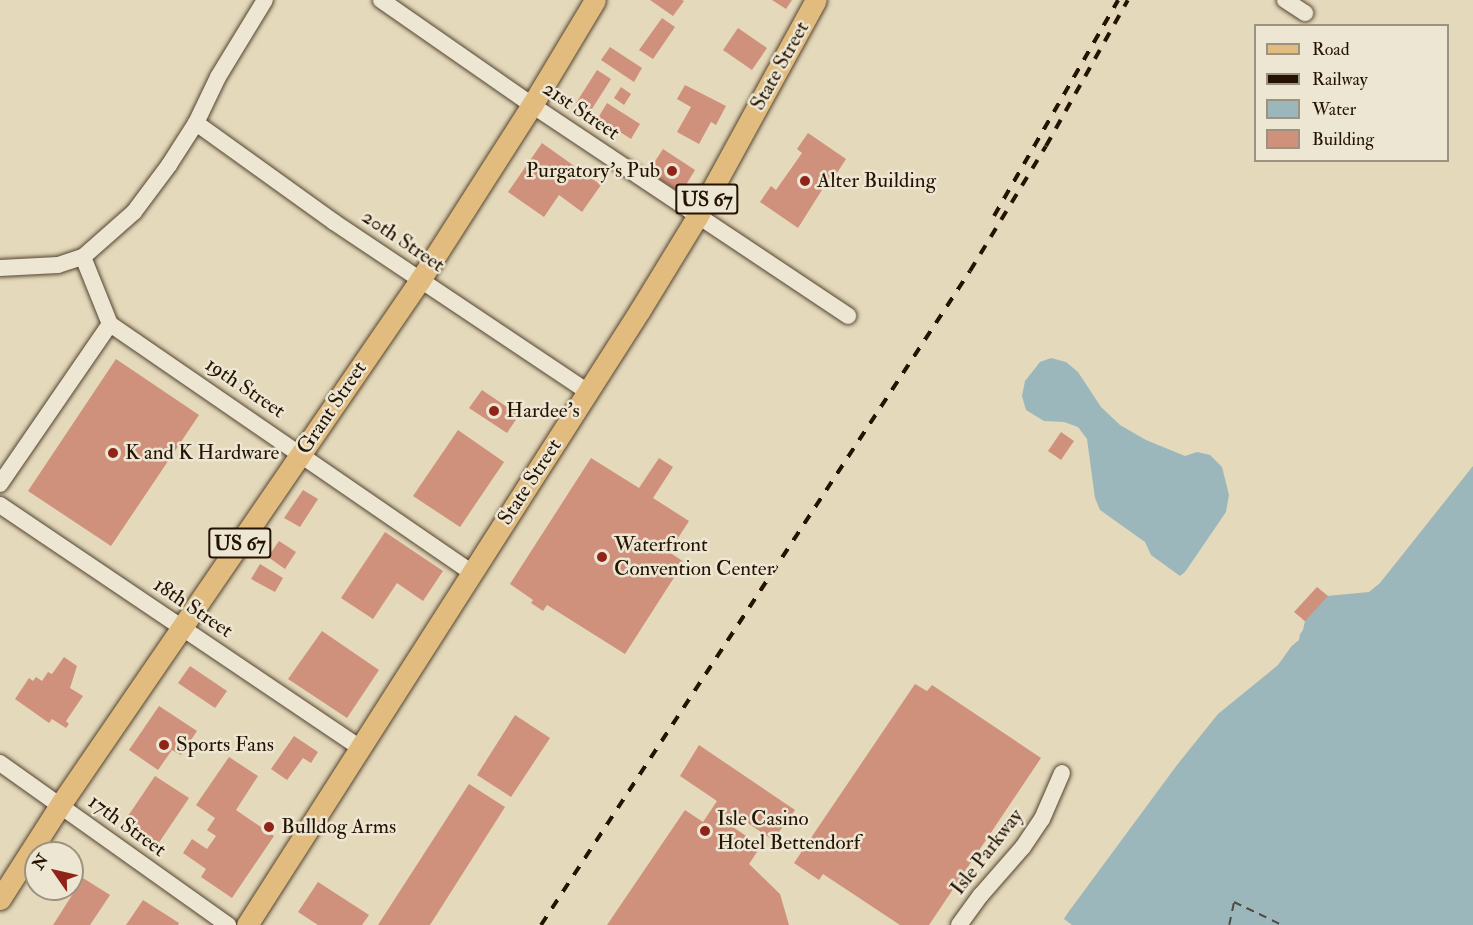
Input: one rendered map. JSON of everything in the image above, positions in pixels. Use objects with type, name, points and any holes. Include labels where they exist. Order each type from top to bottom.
[{"type":"main road","name":"Grant Street","points":[[0,899],[60,805],[420,280],[532,105],[595,0]]},
{"type":"main road","name":"State Street","points":[[247,925],[588,392],[697,216],[816,0]]},
{"type":"street","points":[[0,268],[58,265],[83,257],[134,212],[169,165],[196,123],[218,77],[265,0]]},
{"type":"street","name":"21st Street","points":[[381,0],[532,105],[697,216],[741,242],[848,316]]},
{"type":"street","points":[[1285,0],[1305,12]]},
{"type":"street","name":"20th Street","points":[[196,123],[420,280],[588,392]]},
{"type":"street","points":[[0,484],[110,324],[83,257]]},
{"type":"street","name":"19th Street","points":[[110,324],[472,573]]},
{"type":"street","name":"18th Street","points":[[0,505],[360,748]]},
{"type":"street","name":"17th Street","points":[[0,763],[228,925]]},
{"type":"street","name":"Isle Parkway","points":[[959,925],[981,895],[1023,847],[1042,819],[1062,773]]},
{"type":"water","points":[[1051,358],[1066,362],[1078,372],[1101,407],[1120,425],[1146,440],[1185,456],[1197,452],[1210,455],[1222,467],[1229,495],[1226,512],[1180,576],[1151,555],[1145,542],[1100,510],[1095,498],[1087,439],[1078,427],[1064,422],[1044,421],[1026,410],[1022,396],[1025,381],[1040,362]]},
{"type":"water","points":[[1473,461],[1473,925],[1065,925],[1056,918],[1217,707],[1299,640],[1302,619],[1324,593],[1372,583]]},
{"type":"pier","points":[[1473,458],[1473,466],[1380,583],[1369,592],[1327,596],[1324,593],[1329,589],[1370,581]]},
{"type":"pier","points":[[1302,619],[1305,621],[1303,630],[1278,665],[1218,714],[1177,765],[1067,914],[1064,919],[1072,925],[1060,925],[1054,921],[1054,917],[1215,705],[1297,638],[1298,623]]},
{"type":"building","points":[[650,0],[682,0],[684,1],[673,16]]},
{"type":"building","points":[[772,0],[792,0],[786,9]]},
{"type":"building","points":[[662,18],[675,27],[653,59],[639,50]]},
{"type":"building","points":[[738,28],[767,48],[752,70],[723,50]]},
{"type":"building","points":[[610,47],[642,68],[634,82],[601,60]]},
{"type":"building","points":[[597,70],[611,79],[590,112],[576,103]]},
{"type":"building","points":[[685,85],[726,106],[716,125],[711,122],[699,144],[677,132],[691,107],[677,99]]},
{"type":"building","points":[[621,87],[631,94],[624,105],[614,98]]},
{"type":"building","points":[[607,103],[640,124],[631,139],[598,118]]},
{"type":"building","name":"Alter Building","points":[[808,133],[846,159],[835,176],[832,174],[798,228],[760,202],[771,186],[776,190],[802,153],[797,149]]},
{"type":"building","points":[[542,143],[601,185],[582,212],[559,195],[544,217],[508,192]]},
{"type":"building","name":"Purgatory's Pub","points":[[663,149],[695,170],[681,193],[648,172]]},
{"type":"building","name":"K and K Hardware","points":[[116,359],[199,415],[111,546],[28,491]]},
{"type":"building","name":"Hardee's","points":[[482,390],[519,415],[507,433],[469,408]]},
{"type":"building","points":[[458,430],[504,462],[460,527],[413,496]]},
{"type":"building","points":[[1061,432],[1074,441],[1061,460],[1048,451]]},
{"type":"building","name":"Waterfront Convention Center","points":[[591,458],[639,488],[659,458],[673,467],[653,498],[689,521],[669,552],[684,562],[625,654],[547,605],[543,611],[531,603],[533,600],[510,584]]},
{"type":"building","points":[[303,490],[318,499],[300,527],[284,518]]},
{"type":"building","points":[[385,532],[443,571],[423,601],[397,583],[373,619],[341,598]]},
{"type":"building","points":[[279,541],[296,552],[285,569],[268,557]]},
{"type":"building","points":[[260,564],[283,578],[275,592],[251,579]]},
{"type":"building","points":[[1317,587],[1328,596],[1305,621],[1294,612]]},
{"type":"building","points":[[322,631],[379,670],[347,718],[288,679]]},
{"type":"building","points":[[64,657],[77,666],[70,688],[83,696],[66,721],[69,724],[66,728],[52,719],[49,723],[15,699],[29,678],[33,681],[36,677],[42,681],[48,672],[52,674]]},
{"type":"building","points":[[190,666],[227,691],[215,708],[178,683]]},
{"type":"building","points":[[915,684],[927,691],[932,685],[1041,758],[929,925],[900,925],[823,874],[819,880],[794,863]]},
{"type":"building","points":[[159,706],[197,731],[181,755],[172,750],[158,770],[129,750]]},
{"type":"building","points":[[515,715],[550,738],[511,797],[477,775]]},
{"type":"building","points":[[294,736],[318,752],[311,763],[303,758],[287,780],[271,769]]},
{"type":"building","name":"Isle Casino Hotel Bettendorf","points":[[699,745],[795,810],[773,840],[733,813],[727,823],[761,846],[749,864],[780,894],[789,925],[607,925],[685,810],[703,822],[717,801],[680,776]]},
{"type":"building","points":[[229,757],[258,776],[236,810],[274,836],[232,898],[201,877],[206,869],[183,853],[192,839],[207,849],[216,836],[207,830],[215,818],[196,805]]},
{"type":"building","points":[[155,776],[189,798],[158,844],[124,822]]},
{"type":"building","points":[[469,784],[505,807],[430,925],[378,925]]},
{"type":"building","points":[[84,879],[110,895],[90,925],[53,925],[68,901],[84,901]]},
{"type":"building","points":[[318,882],[369,915],[362,925],[318,925],[298,912]]},
{"type":"building","points":[[143,900],[179,923],[178,925],[126,925]]},
{"type":"ferry route","points":[[1229,925],[1234,902],[1282,925]]},
{"type":"railway","points":[[994,216],[1118,0]]},
{"type":"railway","points":[[541,925],[970,271],[1046,146],[1128,0]]},
{"type":"place","name":"Purgatory's Pub","points":[[672,171]]},
{"type":"place","name":"Alter Building","points":[[805,181]]},
{"type":"place","name":"Hardee's","points":[[494,411]]},
{"type":"place","name":"K and K Hardware","points":[[113,453]]},
{"type":"place","name":"Waterfront Convention Center","points":[[602,557]]},
{"type":"place","name":"Sports Fans","points":[[164,745]]},
{"type":"place","name":"Bulldog Arms","points":[[269,827]]},
{"type":"place","name":"Isle Casino Hotel Bettendorf","points":[[705,831]]}]
